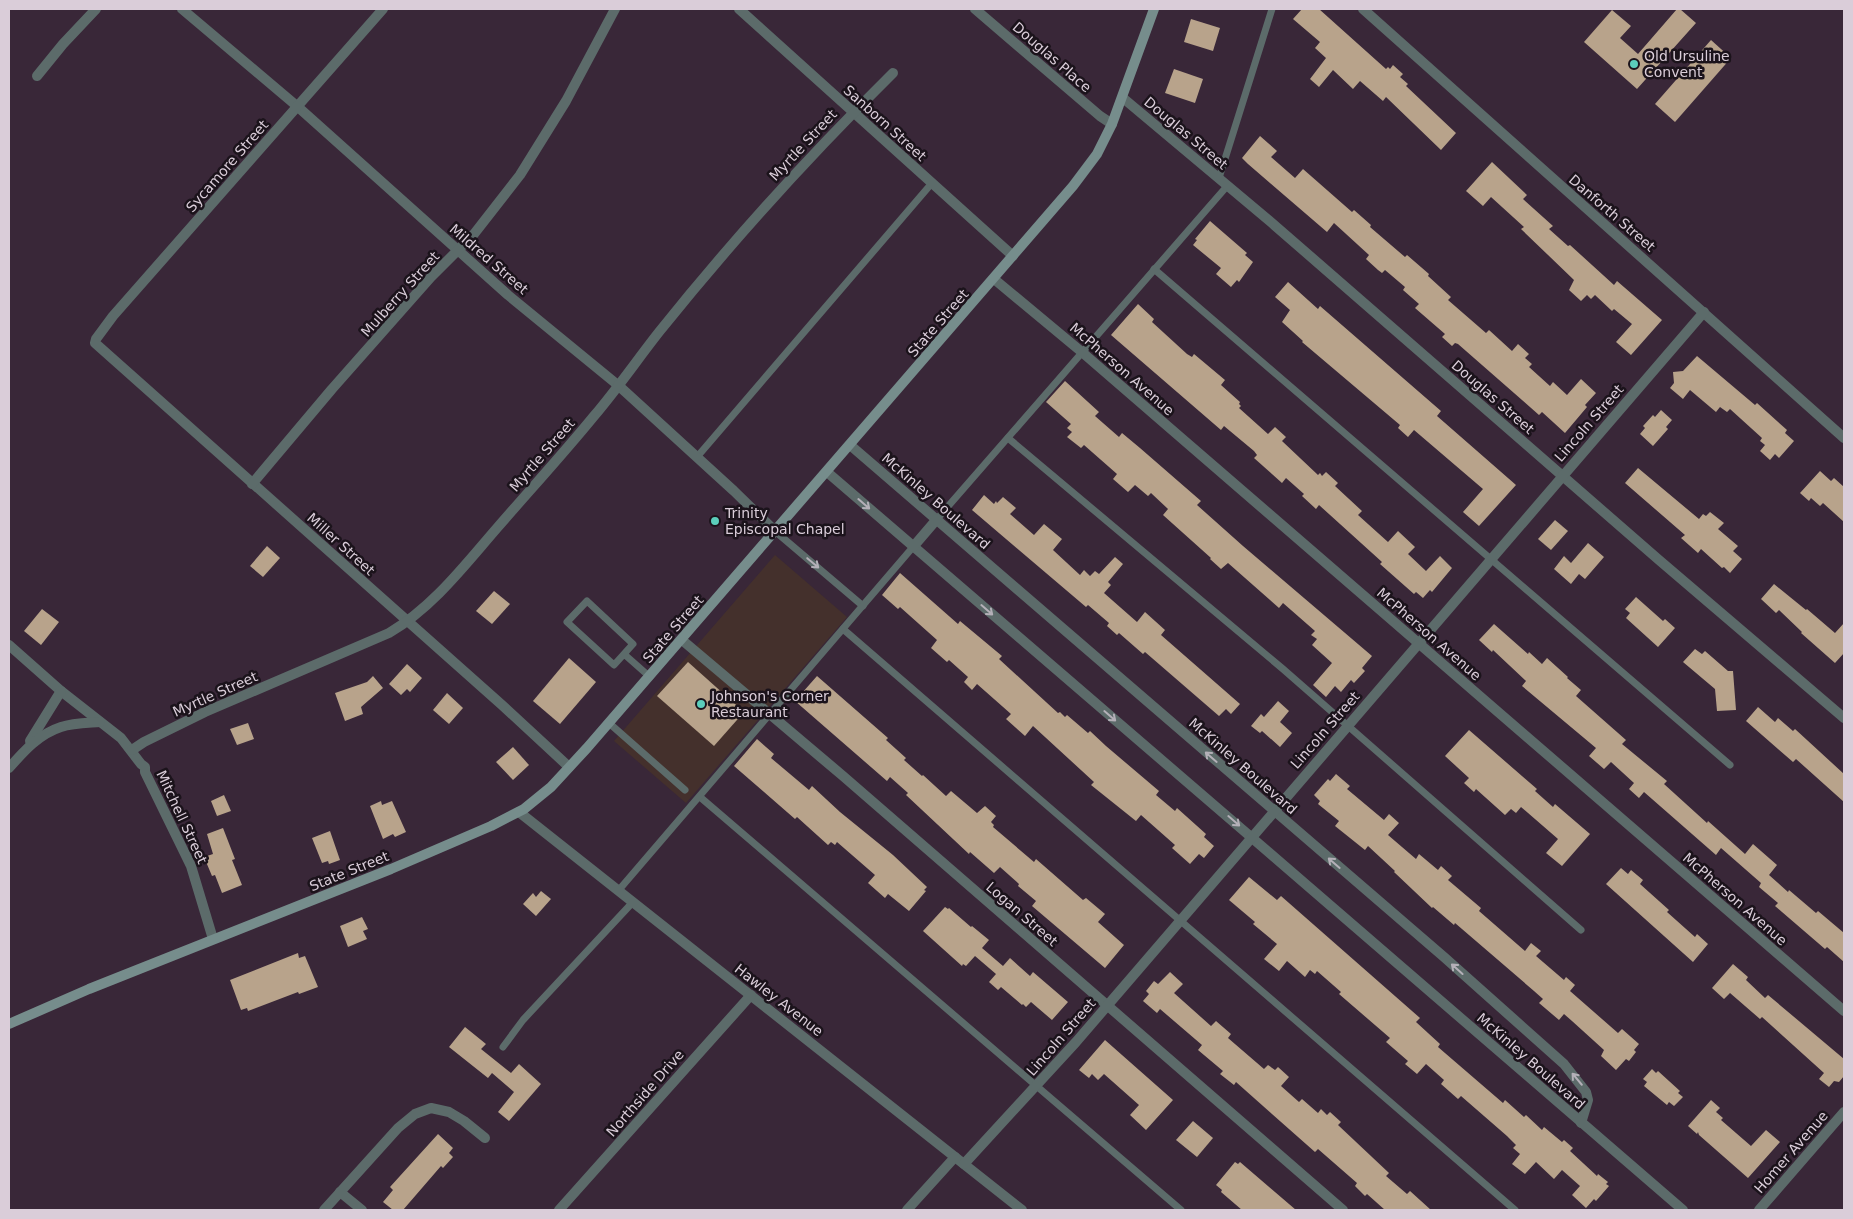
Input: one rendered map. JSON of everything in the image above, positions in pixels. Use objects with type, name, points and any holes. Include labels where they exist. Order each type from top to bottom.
[{"type":"street","points":[[37,76],[63,44],[96,9]]},
{"type":"street","name":"Mildred Street","points":[[182,9],[298,107],[508,295],[618,386],[776,532]]},
{"type":"street","name":"Sycamore Street","points":[[95,343],[96,338],[113,316],[383,9]]},
{"type":"street","name":"Mulberry Street","points":[[252,484],[332,389],[431,277],[474,234],[520,176],[566,102],[615,9]]},
{"type":"street","name":"Sanborn Street","points":[[739,9],[1013,256]]},
{"type":"street","name":"Douglas Place","points":[[975,9],[1100,116],[1112,124]]},
{"type":"street","name":"State Street","points":[[11,1021],[391,869],[491,826],[519,812],[551,787],[776,532],[1073,186],[1097,154],[1112,124],[1154,9]]},
{"type":"street","name":"Danforth Street","points":[[1362,9],[1844,438]]},
{"type":"street","name":"Myrtle Street","points":[[132,750],[144,742],[205,712],[389,633],[408,622],[429,604],[594,417],[658,333],[720,258],[787,182],[893,73]]},
{"type":"street","name":"Douglas Street","points":[[1123,98],[1224,182],[1844,718]]},
{"type":"street","name":"McPherson Avenue","points":[[994,279],[1083,353],[1844,1011]]},
{"type":"street","name":"Lincoln Street","points":[[964,1164],[1107,1006],[1704,312]]},
{"type":"street","name":"Miller Street","points":[[95,343],[502,705],[569,768]]},
{"type":"street","name":"McKinley Boulevard","points":[[850,445],[1444,957],[1564,1064],[1586,1092],[1588,1100],[1581,1123]]},
{"type":"street","name":"McKinley Boulevard","points":[[827,472],[1682,1210]]},
{"type":"street","points":[[913,547],[937,519]]},
{"type":"street","name":"Logan Street","points":[[682,640],[771,714],[1343,1210]]},
{"type":"street","name":"Mitchell Street","points":[[9,645],[60,691],[121,738],[145,767],[145,772],[191,866],[213,939]]},
{"type":"street","points":[[9,768],[40,726],[60,691]]},
{"type":"street","points":[[19,756],[35,740],[62,726],[100,722]]},
{"type":"street","name":"Hawley Avenue","points":[[519,812],[1022,1210]]},
{"type":"street","name":"Northside Drive","points":[[559,1210],[750,994]]},
{"type":"street","points":[[324,1210],[398,1128],[415,1114],[431,1108],[448,1112],[464,1121],[485,1138]]},
{"type":"street","name":"Homer Avenue","points":[[1759,1210],[1844,1112]]},
{"type":"street","points":[[907,1210],[956,1157]]},
{"type":"street","points":[[340,1192],[362,1210]]},
{"type":"lane","points":[[937,519],[1083,353],[1224,182],[1272,9]]},
{"type":"lane","points":[[697,457],[932,183]]},
{"type":"lane","points":[[1154,269],[1730,765]]},
{"type":"lane","points":[[1008,438],[1275,663],[1582,930]]},
{"type":"lane","points":[[776,532],[863,606]]},
{"type":"lane","points":[[618,891],[913,547]]},
{"type":"lane","points":[[587,601],[633,644],[624,654],[614,665],[567,622],[587,601]]},
{"type":"lane","points":[[843,629],[1515,1210]]},
{"type":"lane","points":[[624,654],[650,677]]},
{"type":"lane","points":[[609,723],[685,790]]},
{"type":"lane","points":[[700,797],[1181,1210]]},
{"type":"lane","points":[[503,1047],[523,1020],[633,902]]},
{"type":"shaded area","points":[[775,555],[847,617],[686,803],[614,741]]},
{"type":"building","points":[[1302,9],[1319,9],[1386,69],[1388,67],[1390,69],[1393,65],[1403,74],[1400,77],[1408,84],[1406,86],[1456,133],[1441,150],[1386,97],[1383,101],[1360,81],[1353,89],[1333,70],[1319,87],[1310,79],[1326,58],[1315,48],[1320,42],[1293,19]]},
{"type":"building","points":[[1677,9],[1680,9],[1696,23],[1637,89],[1584,42],[1612,10],[1631,26],[1620,38],[1638,54]]},
{"type":"building","points":[[1191,19],[1220,28],[1213,51],[1184,42]]},
{"type":"building","points":[[1711,40],[1731,58],[1675,122],[1655,104]]},
{"type":"building","points":[[1174,69],[1203,79],[1195,103],[1165,93]]},
{"type":"building","points":[[1260,136],[1277,151],[1271,157],[1295,178],[1303,169],[1352,212],[1354,210],[1371,225],[1370,227],[1405,257],[1407,255],[1429,274],[1428,276],[1451,297],[1448,300],[1486,333],[1489,330],[1512,351],[1518,344],[1529,354],[1525,358],[1532,364],[1529,367],[1550,386],[1553,382],[1567,395],[1581,379],[1596,393],[1565,433],[1542,412],[1539,415],[1458,344],[1455,343],[1452,346],[1442,337],[1445,334],[1415,308],[1419,304],[1403,290],[1405,287],[1385,270],[1382,273],[1378,270],[1366,259],[1369,255],[1334,223],[1327,232],[1248,164],[1242,158]]},
{"type":"building","points":[[1492,162],[1527,195],[1523,199],[1553,226],[1549,229],[1568,246],[1570,245],[1614,285],[1617,281],[1662,320],[1631,355],[1616,342],[1632,324],[1614,309],[1612,311],[1595,295],[1591,299],[1587,295],[1581,301],[1569,290],[1574,280],[1521,229],[1524,227],[1491,197],[1483,206],[1466,191]]},
{"type":"building","points":[[1210,221],[1247,253],[1245,255],[1253,262],[1239,282],[1237,280],[1231,287],[1216,274],[1221,268],[1193,245],[1197,240],[1195,239]]},
{"type":"building","points":[[1288,282],[1318,309],[1320,306],[1441,411],[1437,416],[1516,485],[1479,526],[1463,512],[1483,489],[1414,430],[1408,437],[1398,428],[1400,425],[1302,342],[1282,322],[1290,310],[1275,297]]},
{"type":"building","points":[[1138,304],[1154,319],[1152,322],[1187,354],[1192,357],[1194,354],[1225,380],[1221,385],[1240,402],[1241,406],[1239,408],[1268,434],[1275,427],[1286,437],[1282,441],[1318,475],[1320,473],[1322,476],[1326,472],[1338,483],[1335,486],[1362,511],[1358,515],[1388,542],[1398,531],[1415,547],[1408,554],[1426,571],[1440,556],[1452,568],[1432,592],[1430,590],[1423,598],[1416,592],[1414,594],[1319,505],[1316,509],[1302,496],[1304,494],[1286,478],[1282,483],[1254,458],[1257,455],[1254,451],[1224,426],[1221,430],[1111,335]]},
{"type":"building","points":[[1697,356],[1755,405],[1757,403],[1787,430],[1785,433],[1794,441],[1779,458],[1775,454],[1770,460],[1760,451],[1765,445],[1760,441],[1762,438],[1730,409],[1727,412],[1720,407],[1716,412],[1690,390],[1683,399],[1670,388],[1674,383],[1673,372],[1683,371]]},
{"type":"building","points":[[1065,381],[1099,412],[1095,416],[1119,437],[1122,433],[1140,448],[1201,501],[1197,505],[1372,656],[1362,668],[1365,671],[1354,683],[1351,680],[1341,692],[1335,686],[1326,697],[1313,685],[1332,663],[1312,645],[1317,639],[1311,635],[1315,631],[1283,603],[1279,608],[1228,563],[1221,569],[1163,515],[1168,509],[1151,493],[1148,496],[1135,485],[1128,492],[1113,479],[1117,474],[1084,445],[1081,448],[1067,437],[1072,432],[1067,428],[1071,424],[1046,402]]},
{"type":"building","points":[[1661,410],[1672,420],[1666,427],[1668,429],[1653,446],[1640,434],[1645,428],[1643,426],[1653,415],[1655,417]]},
{"type":"building","points":[[1638,468],[1699,519],[1703,514],[1706,516],[1710,512],[1724,523],[1718,529],[1738,546],[1733,551],[1742,559],[1730,573],[1701,549],[1698,553],[1681,538],[1685,535],[1625,483]]},
{"type":"building","points":[[1820,471],[1831,481],[1834,478],[1844,487],[1844,522],[1823,503],[1820,506],[1811,498],[1809,501],[1800,493]]},
{"type":"building","points":[[984,495],[994,504],[1003,497],[1016,508],[1010,514],[1034,535],[1044,524],[1062,539],[1053,550],[1080,575],[1084,570],[1090,576],[1095,571],[1099,574],[1115,557],[1123,564],[1108,582],[1111,585],[1104,593],[1137,622],[1145,612],[1165,630],[1161,635],[1240,704],[1231,714],[1226,709],[1219,716],[1145,652],[1143,654],[1119,633],[1117,635],[1107,626],[1109,623],[1088,605],[1086,607],[972,510]]},
{"type":"building","points":[[1555,520],[1568,531],[1551,550],[1538,539]]},
{"type":"building","points":[[1588,543],[1604,557],[1585,579],[1579,574],[1571,584],[1554,569],[1564,556],[1571,563]]},
{"type":"building","points":[[267,546],[280,558],[263,577],[250,566]]},
{"type":"building","points":[[900,573],[958,624],[960,621],[1002,656],[999,659],[1058,713],[1060,712],[1065,717],[1067,715],[1088,733],[1090,731],[1159,791],[1156,795],[1175,811],[1177,808],[1206,834],[1204,837],[1214,846],[1204,858],[1199,854],[1190,864],[1172,848],[1175,845],[1141,815],[1136,821],[1091,785],[1094,782],[1033,726],[1025,736],[1006,719],[1011,714],[977,684],[972,690],[964,682],[968,677],[949,660],[947,662],[931,648],[937,640],[900,607],[898,609],[882,595]]},
{"type":"building","points":[[1774,584],[1835,633],[1844,623],[1844,653],[1835,663],[1801,633],[1779,610],[1776,613],[1761,599]]},
{"type":"building","points":[[494,591],[510,604],[492,624],[476,611]]},
{"type":"building","points":[[1636,597],[1663,621],[1665,619],[1675,628],[1658,647],[1626,618],[1630,613],[1625,609]]},
{"type":"building","points":[[42,609],[59,622],[41,645],[24,631]]},
{"type":"building","points":[[1494,624],[1528,654],[1529,652],[1542,664],[1547,658],[1568,677],[1581,690],[1576,696],[1626,740],[1622,744],[1667,781],[1664,784],[1707,823],[1708,821],[1745,854],[1753,844],[1777,865],[1769,875],[1788,892],[1789,890],[1816,913],[1818,911],[1844,933],[1844,962],[1827,947],[1825,949],[1775,906],[1778,903],[1759,887],[1761,883],[1721,848],[1716,855],[1644,792],[1639,798],[1629,789],[1634,783],[1611,762],[1604,769],[1589,756],[1596,748],[1522,686],[1526,681],[1493,650],[1492,652],[1479,640]]},
{"type":"building","points":[[1695,649],[1702,654],[1705,651],[1728,671],[1733,671],[1736,710],[1717,711],[1715,689],[1683,662]]},
{"type":"building","points":[[569,658],[596,682],[560,724],[533,701]]},
{"type":"building","name":"Johnson's Corner Restaurant","points":[[688,662],[744,712],[714,746],[657,696]]},
{"type":"building","points":[[407,664],[422,678],[410,692],[407,689],[401,695],[389,684]]},
{"type":"building","points":[[373,676],[383,688],[361,707],[363,714],[345,721],[335,693],[367,682]]},
{"type":"building","points":[[817,676],[888,738],[886,740],[906,758],[904,760],[946,796],[951,791],[977,813],[985,806],[996,816],[991,822],[994,825],[993,827],[1034,862],[1036,859],[1083,900],[1086,898],[1105,914],[1098,922],[1124,945],[1105,968],[1032,906],[1036,901],[1000,867],[994,873],[970,852],[969,854],[906,795],[908,793],[890,777],[887,781],[795,701]]},
{"type":"building","points":[[447,693],[463,708],[449,724],[433,710]]},
{"type":"building","points":[[1278,701],[1289,711],[1280,722],[1292,733],[1280,747],[1262,731],[1260,733],[1251,726],[1261,714],[1264,717]]},
{"type":"building","points":[[1758,707],[1775,722],[1778,718],[1793,731],[1795,729],[1844,774],[1844,802],[1796,759],[1793,762],[1746,721]]},
{"type":"building","points":[[248,723],[254,739],[237,745],[230,729]]},
{"type":"building","points":[[1469,730],[1537,789],[1535,791],[1553,807],[1555,804],[1590,834],[1562,866],[1546,853],[1558,839],[1521,807],[1516,813],[1511,809],[1505,815],[1476,789],[1474,792],[1464,783],[1469,778],[1445,756]]},
{"type":"building","points":[[757,739],[774,754],[771,758],[809,790],[812,786],[840,812],[893,855],[927,887],[924,890],[926,891],[909,911],[888,894],[885,898],[868,883],[875,875],[837,842],[835,845],[831,842],[828,845],[734,766]]},
{"type":"building","points":[[513,747],[529,765],[513,780],[496,762]]},
{"type":"building","points":[[1336,774],[1350,786],[1347,789],[1384,820],[1389,814],[1399,823],[1388,835],[1416,859],[1419,854],[1438,870],[1441,866],[1452,876],[1448,880],[1481,908],[1479,911],[1525,951],[1531,943],[1541,951],[1536,956],[1564,980],[1566,977],[1575,985],[1570,991],[1618,1033],[1622,1029],[1639,1044],[1629,1061],[1626,1059],[1616,1070],[1601,1056],[1604,1050],[1564,1014],[1559,1020],[1539,1003],[1543,999],[1455,923],[1454,925],[1432,908],[1368,846],[1365,850],[1335,826],[1339,821],[1318,804],[1320,801],[1314,795],[1328,779],[1330,781]]},
{"type":"building","points":[[224,795],[231,811],[217,816],[211,801]]},
{"type":"building","points":[[381,801],[382,805],[392,801],[406,832],[395,837],[393,834],[383,839],[370,806]]},
{"type":"building","points":[[223,828],[235,859],[232,860],[242,885],[222,893],[215,875],[212,876],[204,857],[213,854],[207,834]]},
{"type":"building","points":[[330,831],[340,860],[329,864],[328,861],[322,863],[312,838]]},
{"type":"building","points":[[1621,868],[1628,874],[1631,870],[1643,880],[1640,884],[1669,910],[1667,912],[1695,937],[1697,934],[1708,944],[1693,962],[1606,884]]},
{"type":"building","points":[[1249,877],[1277,900],[1281,896],[1420,1018],[1416,1022],[1440,1044],[1438,1047],[1503,1103],[1505,1100],[1524,1117],[1526,1115],[1542,1130],[1544,1127],[1562,1142],[1564,1140],[1573,1148],[1570,1151],[1597,1176],[1598,1174],[1608,1182],[1606,1184],[1609,1186],[1596,1201],[1594,1199],[1586,1208],[1572,1195],[1580,1186],[1562,1170],[1554,1179],[1536,1162],[1525,1174],[1512,1164],[1520,1154],[1513,1148],[1516,1145],[1507,1136],[1461,1096],[1458,1099],[1441,1084],[1444,1080],[1426,1064],[1417,1074],[1405,1064],[1408,1061],[1386,1042],[1390,1038],[1339,994],[1341,992],[1317,971],[1315,974],[1310,970],[1305,977],[1287,961],[1279,971],[1264,959],[1277,944],[1229,900]]},
{"type":"building","points":[[541,891],[551,899],[536,916],[523,904],[533,893],[536,897]]},
{"type":"building","points":[[945,907],[949,908],[989,940],[982,948],[1003,966],[1010,958],[1030,976],[1033,972],[1068,1002],[1052,1020],[1031,1002],[1026,1007],[1001,987],[998,990],[989,982],[996,974],[975,956],[966,966],[963,964],[962,966],[923,931]]},
{"type":"building","points":[[362,917],[368,929],[363,931],[367,939],[348,947],[340,926]]},
{"type":"building","points":[[298,953],[299,958],[305,956],[318,987],[299,994],[298,992],[248,1011],[247,1008],[241,1010],[230,980]]},
{"type":"building","points":[[1733,964],[1748,977],[1746,980],[1765,998],[1768,995],[1844,1059],[1844,1076],[1839,1082],[1834,1081],[1829,1087],[1819,1079],[1824,1073],[1762,1017],[1760,1019],[1730,993],[1724,999],[1712,988]]},
{"type":"building","points":[[1170,972],[1183,984],[1174,993],[1211,1026],[1216,1021],[1231,1034],[1228,1038],[1264,1069],[1268,1065],[1275,1070],[1278,1067],[1289,1077],[1281,1086],[1299,1102],[1302,1099],[1318,1113],[1321,1109],[1327,1115],[1330,1112],[1341,1122],[1338,1125],[1389,1173],[1386,1176],[1407,1194],[1410,1191],[1431,1210],[1385,1210],[1367,1194],[1365,1196],[1355,1186],[1357,1183],[1318,1149],[1315,1152],[1236,1082],[1234,1085],[1220,1074],[1223,1071],[1198,1050],[1202,1045],[1160,1009],[1157,1013],[1143,1001],[1149,994],[1146,991],[1154,981],[1158,984]]},
{"type":"building","points":[[465,1027],[486,1044],[481,1049],[511,1073],[519,1064],[541,1084],[509,1121],[498,1112],[514,1092],[492,1073],[488,1078],[449,1047]]},
{"type":"building","points":[[1105,1040],[1173,1100],[1146,1130],[1130,1115],[1139,1105],[1104,1074],[1098,1080],[1092,1074],[1089,1078],[1079,1070]]},
{"type":"building","points":[[1652,1069],[1656,1073],[1658,1071],[1680,1091],[1678,1093],[1683,1097],[1674,1106],[1669,1102],[1667,1105],[1644,1086],[1647,1082],[1643,1079]]},
{"type":"building","points":[[1711,1100],[1720,1108],[1716,1112],[1723,1118],[1721,1120],[1751,1146],[1766,1130],[1780,1142],[1748,1178],[1699,1135],[1698,1132],[1697,1134],[1688,1126]]},
{"type":"building","points":[[1193,1121],[1213,1138],[1197,1157],[1176,1140]]},
{"type":"building","points":[[438,1134],[453,1148],[449,1153],[453,1157],[443,1168],[441,1166],[403,1210],[393,1210],[383,1202],[393,1190],[390,1187]]},
{"type":"building","points":[[1235,1162],[1238,1164],[1240,1162],[1296,1210],[1242,1210],[1221,1192],[1222,1190],[1216,1185]]},
{"type":"place","name":"Old Ursuline Convent","points":[[1634,64]]},
{"type":"place","name":"Trinity Episcopal Chapel","points":[[715,521]]},
{"type":"place","name":"Johnson's Corner Restaurant","points":[[701,704]]}]
